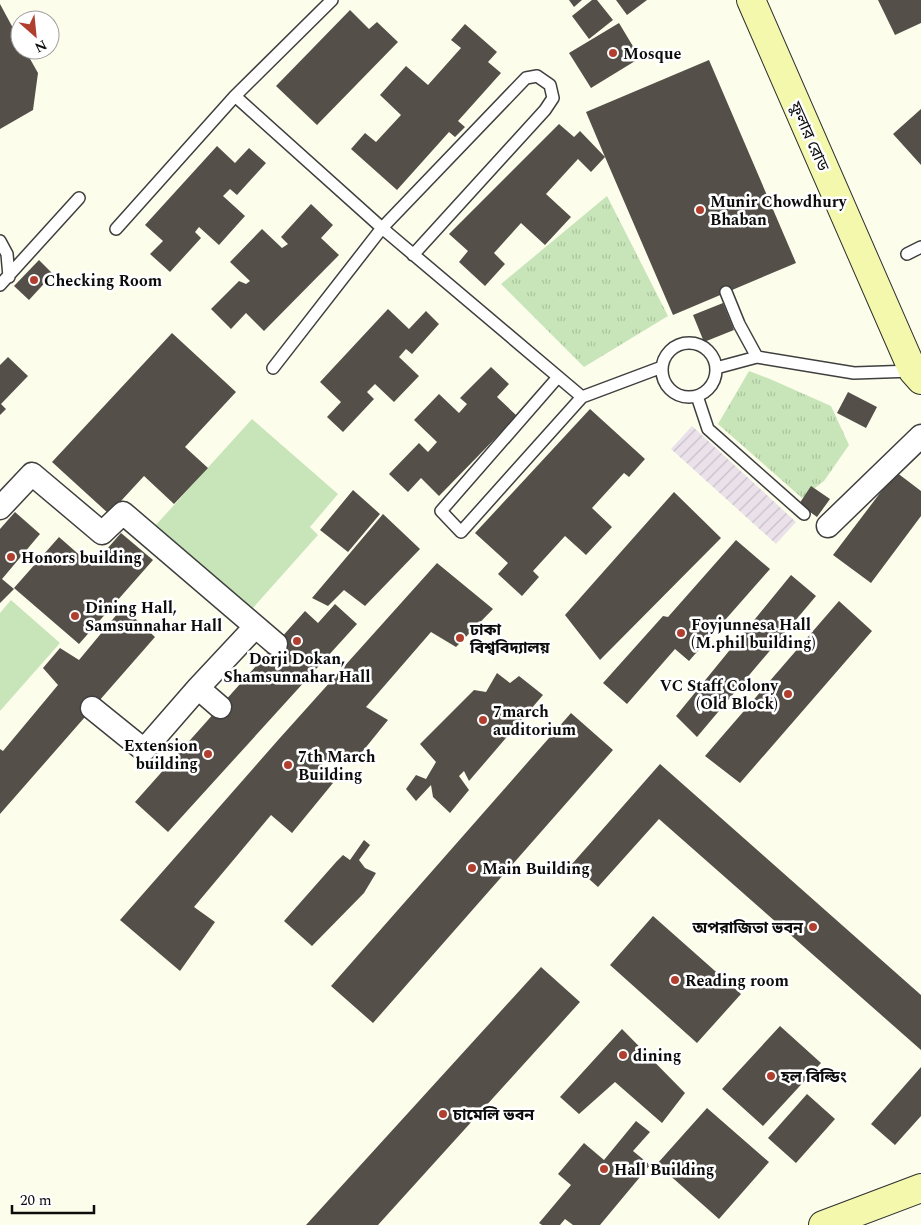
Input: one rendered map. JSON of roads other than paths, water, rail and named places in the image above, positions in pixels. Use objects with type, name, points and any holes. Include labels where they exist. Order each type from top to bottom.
[{"type":"main road","name":"ফুলার রোড","points":[[751,0],[917,376]]},
{"type":"main road","points":[[823,1225],[921,1188]]},
{"type":"street","points":[[828,526],[921,436]]},
{"type":"street","points":[[0,508],[32,474],[102,533],[123,513],[276,644]]},
{"type":"street","points":[[92,708],[144,750],[198,688],[256,627]]},
{"type":"street","points":[[198,688],[220,706]]},
{"type":"lane","points":[[116,229],[235,96],[332,0]]},
{"type":"lane","points":[[273,368],[382,228],[526,78],[537,76],[550,84],[553,98],[545,110],[413,255]]},
{"type":"lane","points":[[235,96],[413,255],[582,397]]},
{"type":"lane","points":[[0,285],[80,198]]},
{"type":"lane","points":[[0,241],[7,254],[9,277]]},
{"type":"lane","points":[[907,254],[921,247]]},
{"type":"lane","points":[[726,292],[739,324],[757,357]]},
{"type":"lane","points":[[685,343],[703,347],[710,352],[716,368],[715,377],[711,385],[705,392],[697,396],[680,396],[666,385],[662,376],[664,359],[676,346],[685,343]]},
{"type":"lane","points":[[716,368],[757,357],[854,373],[917,376]]},
{"type":"lane","points":[[558,377],[441,511],[461,532],[582,397],[662,367]]},
{"type":"lane","points":[[697,396],[708,429],[804,514]]},
{"type":"place","name":"Mosque","points":[[613,53]]},
{"type":"place","name":"Munir Chowdhury Bhaban","points":[[700,210]]},
{"type":"place","name":"Checking Room","points":[[34,280]]},
{"type":"place","name":"Honors building","points":[[11,557]]},
{"type":"place","name":"Dining Hall, Samsunnahar Hall","points":[[75,616]]},
{"type":"place","name":"Foyjunnesa Hall (M.phil building)","points":[[681,633]]},
{"type":"place","name":"ঢাকা বিশ্ববিদ্যালয়","points":[[460,638]]},
{"type":"place","name":"Dorji Dokan, Shamsunnahar Hall","points":[[297,641]]},
{"type":"place","name":"VC Staff Colony (Old Block)","points":[[788,694]]},
{"type":"place","name":"7march auditorium","points":[[483,720]]},
{"type":"place","name":"Extension building","points":[[208,754]]},
{"type":"place","name":"7th March Building","points":[[288,765]]},
{"type":"place","name":"Main Building","points":[[472,868]]},
{"type":"place","name":"অপরাজিতা ভবন","points":[[813,927]]},
{"type":"place","name":"Reading room","points":[[675,980]]},
{"type":"place","name":"dining","points":[[623,1055]]},
{"type":"place","name":"হল বিল্ডিং","points":[[771,1076]]},
{"type":"place","name":"চামেলি ভবন","points":[[443,1114]]},
{"type":"place","name":"Hall Building","points":[[604,1169]]}]
